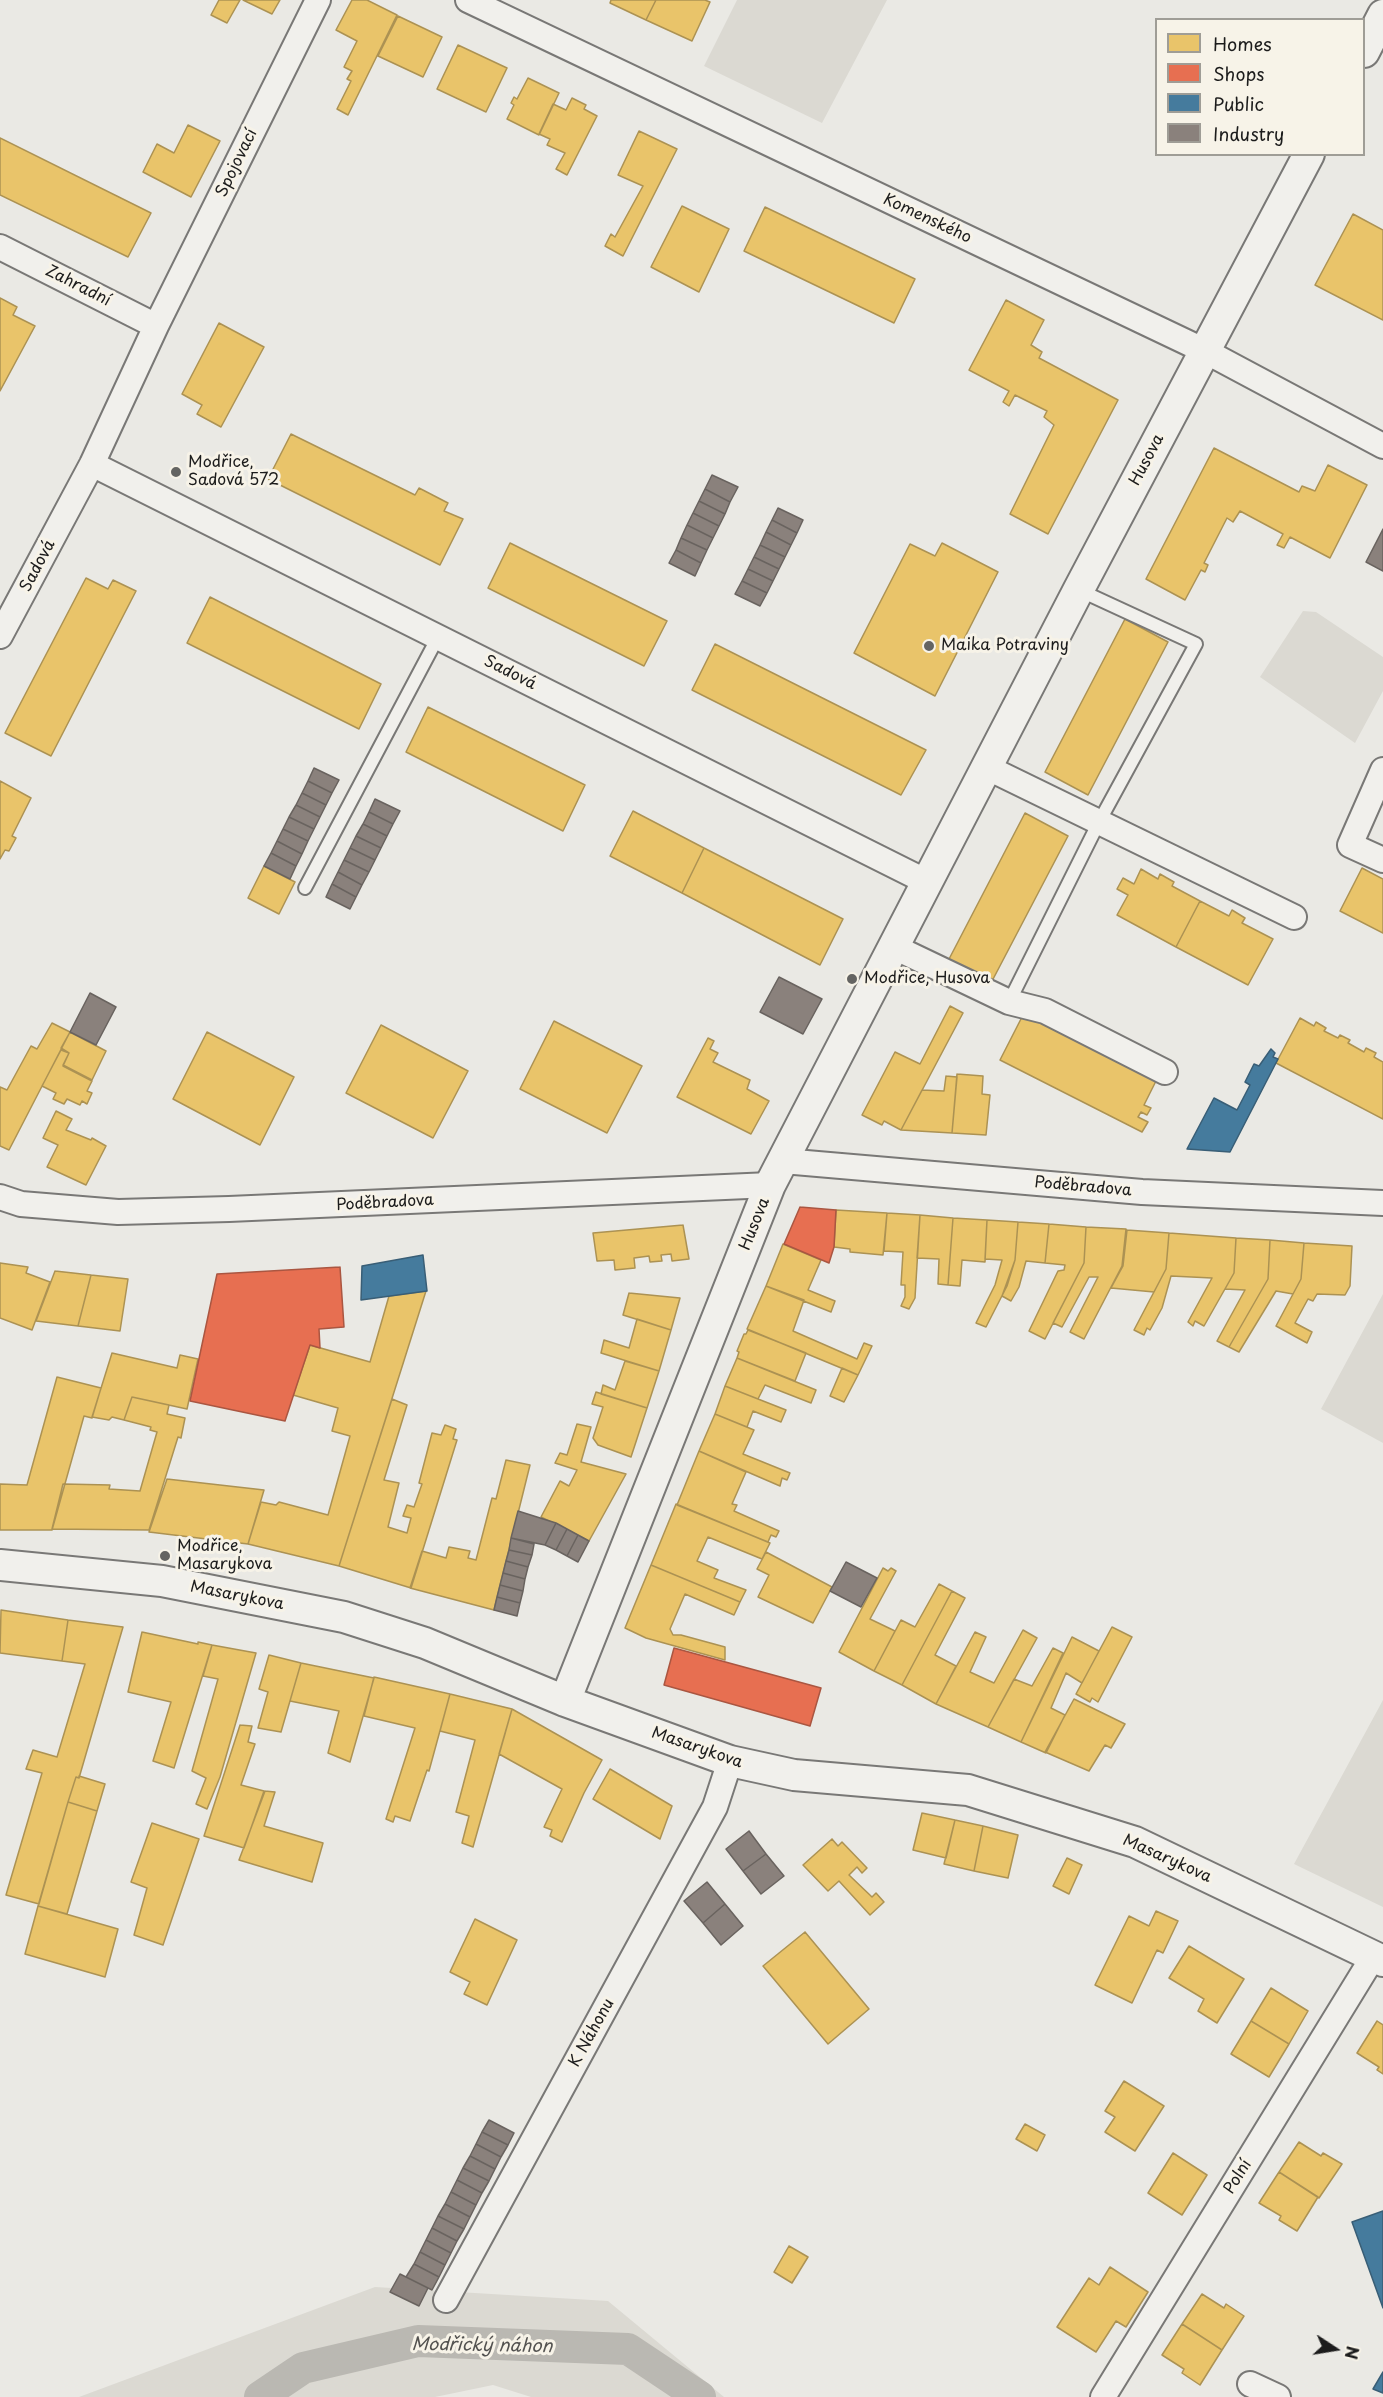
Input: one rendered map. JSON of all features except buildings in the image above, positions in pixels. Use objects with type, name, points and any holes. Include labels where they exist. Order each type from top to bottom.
[{"type":"street","name":"Spojovací","points":[[156,326],[318,0]]},
{"type":"street","name":"Komenského","points":[[468,0],[1204,351],[1383,446]]},
{"type":"street","points":[[1365,50],[1383,15]]},
{"type":"street","name":"Husova","points":[[565,1701],[777,1173],[986,767],[1308,156]]},
{"type":"street","name":"Zahradní","points":[[0,247],[156,326]]},
{"type":"street","name":"Sadová","points":[[0,636],[92,464],[156,326]]},
{"type":"street","name":"Sadová","points":[[92,464],[927,882]]},
{"type":"street","points":[[986,767],[1294,917]]},
{"type":"street","points":[[1383,770],[1350,845],[1383,860]]},
{"type":"street","points":[[894,947],[1009,1002],[1045,1011],[1166,1072]]},
{"type":"street","name":"Poděbradova","points":[[0,1197],[21,1204],[118,1212],[777,1173],[1383,1203]]},
{"type":"street","name":"Masarykova","points":[[0,1565],[162,1581],[344,1617],[425,1643],[565,1701],[730,1761],[794,1776],[968,1790],[979,1793],[1135,1842],[1378,1959]]},
{"type":"street","name":"K Náhonu","points":[[446,2300],[715,1807],[730,1761]]},
{"type":"street","name":"Polní","points":[[1103,2397],[1378,1959]]},
{"type":"street","points":[[1250,2384],[1278,2397]]},
{"type":"lane","points":[[1009,1002],[1099,822],[1196,644],[1079,590]]},
{"type":"lane","points":[[306,888],[438,637]]},
{"type":"shaded area","points":[[737,0],[887,0],[822,123],[704,66]]},
{"type":"shaded area","points":[[1303,611],[1316,612],[1383,657],[1383,691],[1355,743],[1260,677]]},
{"type":"shaded area","points":[[1383,1294],[1383,1443],[1321,1409]]},
{"type":"shaded area","points":[[1383,1700],[1383,1907],[1294,1864]]},
{"type":"shaded area","points":[[375,2287],[608,2301],[724,2397],[531,2397],[493,2385],[435,2397],[79,2397]]},
{"type":"waterway","name":"Modřický náhon","points":[[260,2397],[303,2368],[418,2341],[628,2349],[700,2397]]},
{"type":"place","name":"Modřice, Sadová 572","points":[[176,472]]},
{"type":"place","name":"Maika Potraviny","points":[[929,646]]},
{"type":"place","name":"Modřice, Husova","points":[[852,979]]},
{"type":"place","name":"Modřice, Masarykova","points":[[165,1556]]}]
